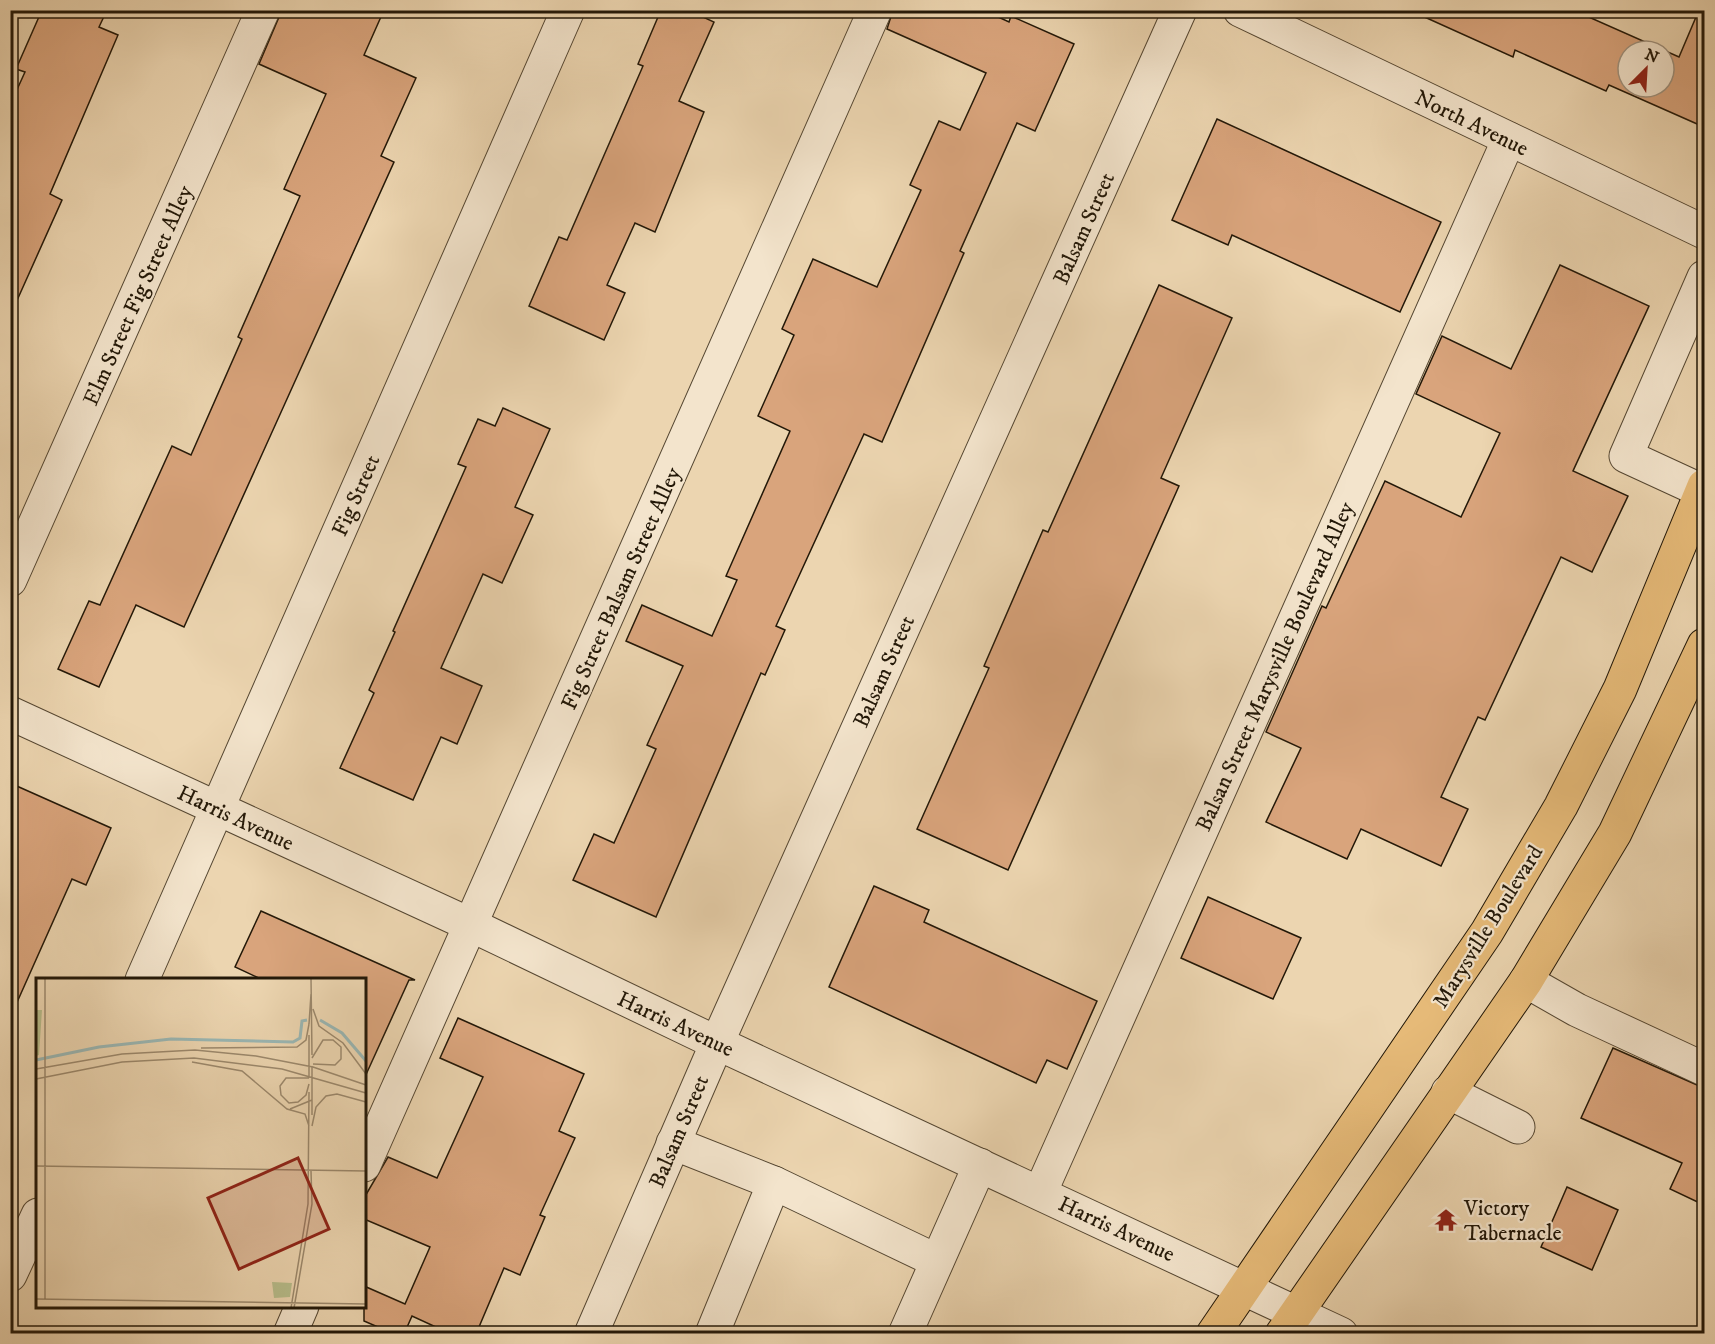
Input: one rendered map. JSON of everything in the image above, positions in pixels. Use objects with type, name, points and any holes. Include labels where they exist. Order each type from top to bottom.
[{"type":"main road","name":"Marysville Boulevard","points":[[1213,1334],[1487,932],[1561,806],[1620,689],[1703,489]]},
{"type":"main road","points":[[1289,1322],[1526,981],[1615,833],[1704,645]]},
{"type":"street","name":"Elm Street Fig Street Alley","points":[[10,580],[263,10]]},
{"type":"street","name":"Fig Street","points":[[143,978],[568,10]]},
{"type":"street","name":"Fig Street Balsam Street Alley","points":[[366,1161],[875,10]]},
{"type":"street","name":"Balsam Street","points":[[591,1334],[717,1043],[1180,10]]},
{"type":"street","name":"North Avenue","points":[[1240,10],[1704,232]]},
{"type":"street","name":"Balsan Street Marysville Boulevard Alley","points":[[1040,1193],[1509,139]]},
{"type":"street","points":[[1703,489],[1626,456],[1704,277]]},
{"type":"street","name":"Harris Avenue","points":[[10,713],[471,925],[717,1043],[1245,1287],[1289,1322],[1341,1334]]},
{"type":"street","points":[[1526,981],[1577,1011],[1704,1069]]},
{"type":"street","points":[[1448,1092],[1518,1127]]},
{"type":"street","points":[[673,1143],[774,1183],[937,1261]]},
{"type":"street","points":[[905,1334],[980,1165]]},
{"type":"street","points":[[712,1334],[774,1183]]},
{"type":"street","points":[[10,1275],[36,1219]]},
{"type":"street","points":[[290,1334],[301,1308]]},
{"type":"building","points":[[42,10],[107,10],[99,27],[118,35],[50,194],[62,200],[10,316],[10,105],[25,72],[16,69]]},
{"type":"building","points":[[282,10],[384,10],[364,55],[416,78],[381,156],[394,162],[184,627],[136,605],[99,687],[58,669],[89,601],[100,605],[172,446],[191,455],[242,339],[238,337],[300,196],[284,189],[326,94],[259,64]]},
{"type":"building","points":[[661,10],[688,10],[714,22],[679,101],[704,112],[655,232],[635,223],[607,285],[625,293],[604,340],[529,306],[559,237],[567,240],[643,66],[638,64]]},
{"type":"building","points":[[893,10],[983,10],[1009,22],[1011,16],[1074,44],[1035,131],[1017,123],[960,251],[964,253],[882,442],[864,434],[776,626],[785,630],[765,675],[761,673],[656,917],[573,880],[594,834],[614,843],[656,749],[647,745],[683,666],[626,641],[642,605],[712,636],[737,580],[726,576],[790,431],[758,416],[794,335],[782,329],[813,259],[877,287],[921,190],[910,185],[939,121],[960,130],[986,73],[887,29]]},
{"type":"building","points":[[1409,10],[1573,10],[1638,39],[1616,39],[1616,88],[1609,85],[1606,91],[1515,50],[1513,57]]},
{"type":"building","points":[[1699,10],[1704,10],[1704,127],[1641,99],[1676,99],[1676,56],[1679,57]]},
{"type":"building","points":[[1217,119],[1441,222],[1400,312],[1232,235],[1228,245],[1172,220]]},
{"type":"building","points":[[1560,265],[1649,306],[1573,471],[1628,496],[1592,572],[1561,557],[1485,720],[1478,717],[1441,797],[1468,809],[1441,866],[1361,829],[1347,859],[1266,822],[1301,748],[1266,732],[1322,606],[1326,608],[1385,481],[1461,517],[1500,433],[1416,394],[1442,336],[1511,369]]},
{"type":"building","points":[[1159,285],[1232,318],[1161,478],[1179,486],[1008,870],[917,829],[989,668],[984,666],[1043,530],[1048,532]]},
{"type":"building","points":[[503,408],[550,429],[515,507],[533,515],[502,583],[483,574],[441,668],[482,686],[457,744],[441,737],[413,800],[340,768],[374,693],[369,690],[395,632],[393,631],[466,467],[458,464],[478,419],[495,426]]},
{"type":"building","points":[[10,783],[111,828],[86,885],[72,879],[10,1018]]},
{"type":"building","points":[[874,886],[929,910],[924,922],[1097,1001],[1067,1069],[1047,1060],[1036,1083],[829,987]]},
{"type":"building","points":[[1208,897],[1301,938],[1273,999],[1181,958]]},
{"type":"building","points":[[261,911],[415,980],[409,980],[366,1075],[366,978],[259,978],[235,967]]},
{"type":"building","points":[[458,1018],[584,1074],[559,1131],[575,1138],[540,1215],[545,1217],[520,1275],[504,1268],[476,1334],[451,1334],[412,1316],[404,1334],[394,1334],[364,1321],[366,1287],[405,1304],[430,1247],[366,1220],[366,1195],[388,1157],[437,1178],[483,1077],[440,1058]]},
{"type":"building","points":[[1613,1048],[1704,1088],[1704,1205],[1670,1189],[1682,1163],[1581,1118]]},
{"type":"building","points":[[1567,1187],[1618,1210],[1592,1270],[1541,1247]]},
{"type":"place","name":"Victory Tabernacle","points":[[1446,1220]]}]
